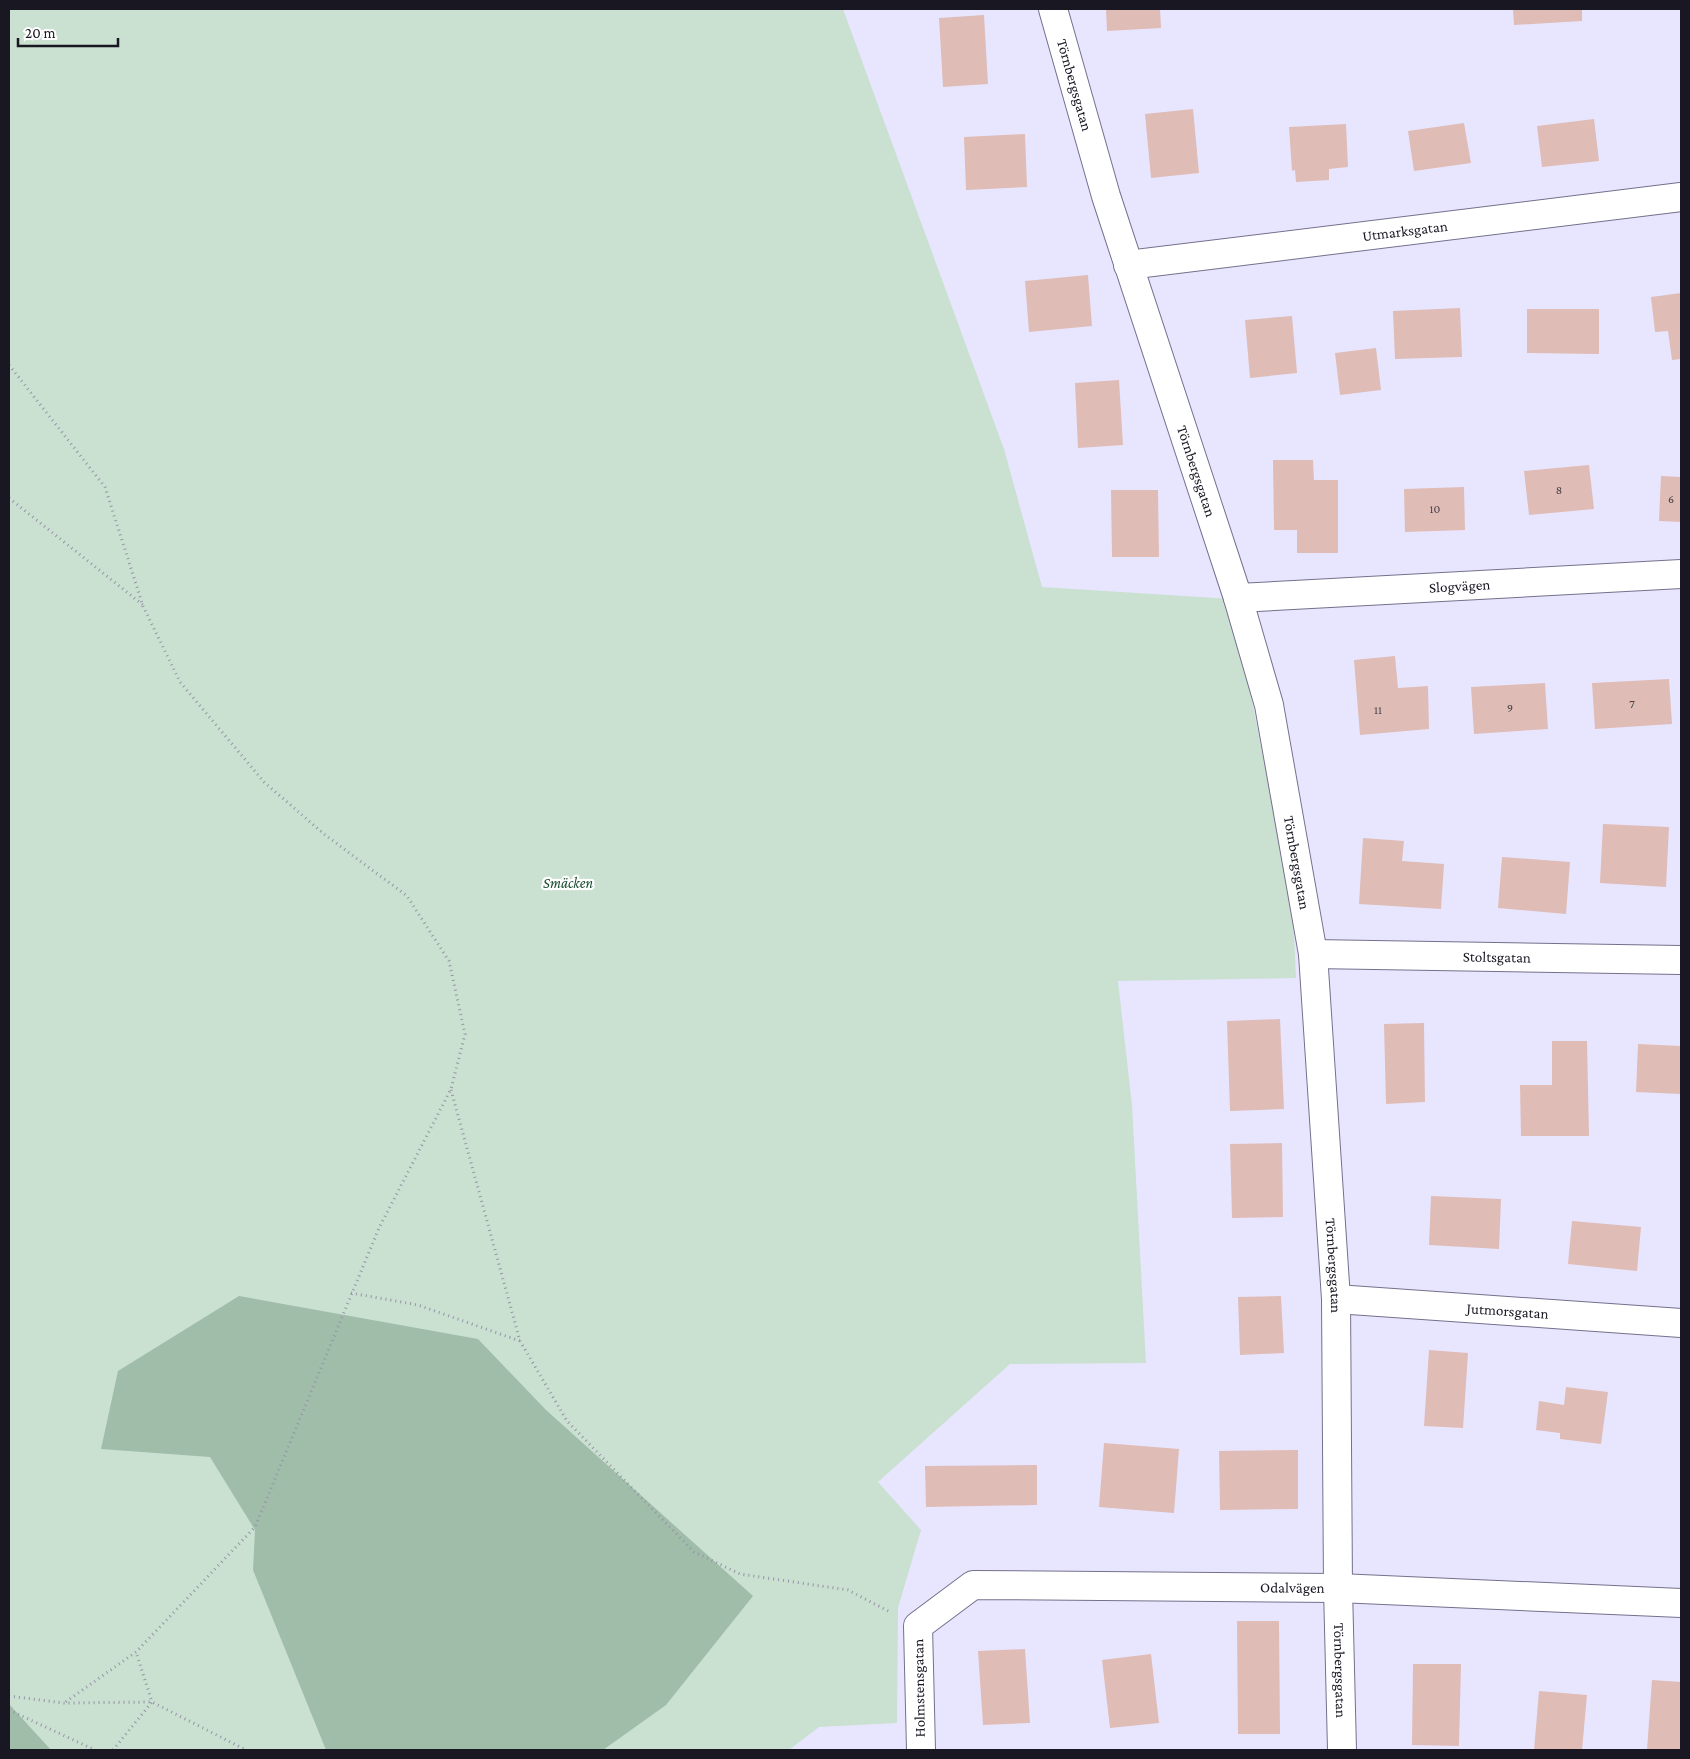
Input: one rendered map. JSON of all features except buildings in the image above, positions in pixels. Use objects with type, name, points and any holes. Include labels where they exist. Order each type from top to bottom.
[{"type":"street","name":"Törnbergsgatan","points":[[1053,9],[1106,196],[1238,598],[1269,705],[1313,954],[1336,1299],[1338,1588],[1342,1750]]},
{"type":"street","name":"Utmarksgatan","points":[[1128,266],[1681,197]]},
{"type":"street","name":"Slogvägen","points":[[1238,598],[1681,574]]},
{"type":"street","name":"Stoltsgatan","points":[[1313,954],[1681,960]]},
{"type":"street","name":"Jutmorsgatan","points":[[1336,1299],[1681,1323]]},
{"type":"street","name":"Odalvägen","points":[[918,1626],[973,1585],[1338,1588],[1681,1603]]},
{"type":"street","name":"Holmstensgatan","points":[[918,1626],[921,1750]]},
{"type":"path","points":[[9,365],[105,487],[143,606],[180,682],[264,782],[324,834],[407,896],[449,961],[465,1034],[451,1089],[379,1228],[255,1527],[136,1652],[64,1703]]},
{"type":"path","points":[[9,498],[143,606]]},
{"type":"path","points":[[451,1089],[520,1340],[567,1421],[694,1552],[740,1574],[848,1590],[918,1626]]},
{"type":"path","points":[[351,1293],[418,1305],[520,1340]]},
{"type":"path","points":[[136,1652],[152,1702]]},
{"type":"path","points":[[9,1696],[64,1703],[152,1702],[246,1750]]},
{"type":"path","points":[[113,1750],[152,1702]]},
{"type":"path","points":[[9,1710],[95,1750]]},
{"type":"green space","name":"Smäcken","points":[[9,9],[843,9],[1004,449],[1042,587],[1232,599],[1293,909],[1296,978],[1118,981],[1132,1105],[1146,1363],[1010,1364],[878,1482],[921,1530],[898,1608],[897,1723],[819,1727],[789,1750],[9,1750]]},
{"type":"green space","points":[[239,1296],[478,1339],[546,1410],[753,1596],[666,1705],[603,1750],[326,1750],[253,1570],[255,1530],[210,1457],[101,1449],[118,1371]]},
{"type":"green space","points":[[9,1704],[51,1750],[9,1750]]}]
